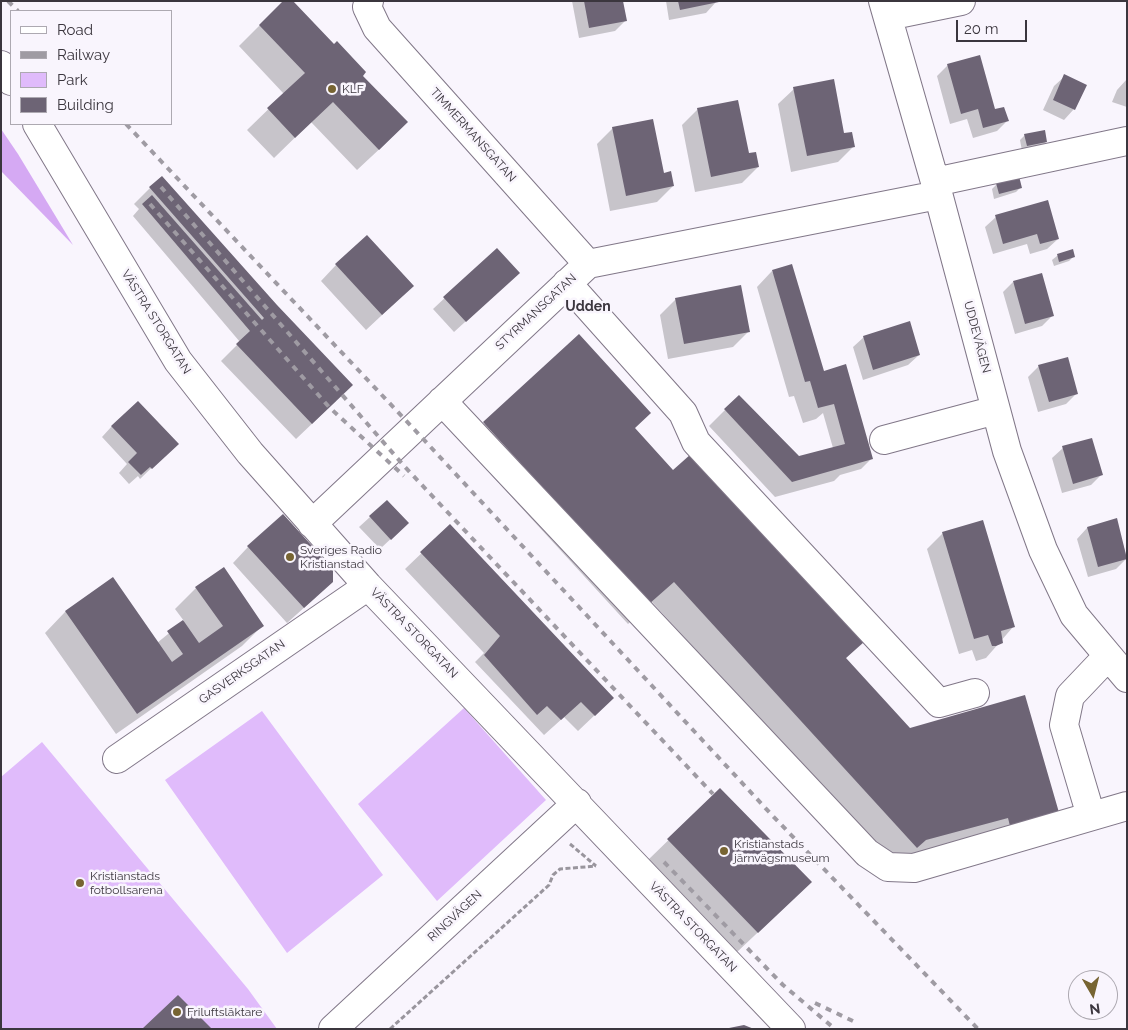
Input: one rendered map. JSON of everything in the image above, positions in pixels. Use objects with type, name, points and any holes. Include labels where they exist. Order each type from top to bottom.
[{"type":"street","name":"TIMMERMANSGATAN","points":[[369,1],[367,6],[377,28],[588,264]]},
{"type":"street","points":[[886,9],[961,1]]},
{"type":"street","name":"UDDEVÄGEN","points":[[886,9],[937,188],[1007,451],[1043,550],[1074,615],[1127,678]]},
{"type":"street","points":[[1,66],[10,80]]},
{"type":"street","name":"VÄSTRA STORGATAN","points":[[38,125],[178,361],[250,453],[368,586],[578,803],[791,1029]]},
{"type":"street","name":"STYRMANSGATAN","points":[[312,524],[588,264],[937,188],[1127,141]]},
{"type":"street","points":[[567,283],[683,413],[696,442],[939,703],[975,693]]},
{"type":"street","points":[[442,401],[867,853],[888,867],[914,868],[1127,806]]},
{"type":"street","points":[[884,440],[996,410]]},
{"type":"street","name":"GASVERKSGATAN","points":[[117,759],[368,586]]},
{"type":"street","points":[[1091,816],[1064,725],[1070,696],[1108,656]]},
{"type":"street","name":"RINGVÄGEN","points":[[333,1029],[578,803]]},
{"type":"path","points":[[390,1029],[549,885],[553,875],[560,869],[596,866]]},
{"type":"green space","points":[[464,708],[546,800],[437,901],[358,804]]},
{"type":"green space","points":[[262,711],[383,875],[287,953],[165,780]]},
{"type":"green space","name":"Kristianstads fotbollsarena","points":[[42,742],[248,989],[277,1029],[1,1029],[1,777]]},
{"type":"shaded area","points":[[1,129],[18,154],[73,245],[1,171]]},
{"type":"building","name":"KLF","points":[[283,1],[293,1],[334,44],[337,41],[366,72],[363,76],[408,122],[379,150],[333,102],[295,138],[267,108],[305,73],[259,25]]},
{"type":"building","points":[[584,1],[623,1],[627,21],[589,28]]},
{"type":"building","points":[[678,1],[719,1],[719,2],[680,10]]},
{"type":"building","points":[[980,55],[995,109],[1004,107],[1009,121],[983,128],[978,109],[961,114],[947,64]]},
{"type":"building","points":[[1064,74],[1087,85],[1075,110],[1053,100]]},
{"type":"building","points":[[834,79],[844,133],[852,132],[855,147],[807,156],[793,87]]},
{"type":"building","points":[[738,100],[749,153],[756,152],[759,167],[711,177],[697,108]]},
{"type":"building","points":[[653,119],[664,173],[671,171],[674,186],[626,196],[612,127]]},
{"type":"building","points":[[1045,130],[1047,142],[1027,146],[1024,134]]},
{"type":"building","points":[[162,176],[277,305],[353,385],[312,424],[236,344],[250,331],[142,204],[152,195],[262,320],[264,318],[149,187]]},
{"type":"building","points":[[1019,176],[1022,188],[999,194],[996,183]]},
{"type":"building","points":[[1048,200],[1059,239],[1040,244],[1037,234],[1003,244],[995,215]]},
{"type":"building","points":[[367,235],[414,286],[382,315],[335,264]]},
{"type":"building","points":[[497,248],[520,273],[466,322],[443,297]]},
{"type":"building","points":[[1073,249],[1075,257],[1059,262],[1057,254]]},
{"type":"building","points":[[792,264],[824,371],[846,364],[873,459],[792,482],[724,409],[739,395],[799,456],[845,444],[834,404],[818,408],[810,381],[805,382],[772,270]]},
{"type":"building","points":[[1042,273],[1054,316],[1025,324],[1013,281]]},
{"type":"building","points":[[741,285],[750,332],[684,344],[675,298]]},
{"type":"building","points":[[910,321],[920,355],[873,370],[863,336]]},
{"type":"building","points":[[579,334],[651,413],[635,428],[673,470],[691,454],[864,642],[846,658],[910,728],[1025,695],[1060,816],[1011,830],[1008,818],[926,840],[917,848],[674,582],[649,604],[483,422]]},
{"type":"building","points":[[1068,357],[1078,394],[1049,402],[1038,365]]},
{"type":"building","points":[[138,401],[179,444],[152,469],[150,467],[141,475],[128,462],[137,453],[111,426]]},
{"type":"building","points":[[1092,438],[1103,475],[1073,484],[1062,446]]},
{"type":"building","points":[[387,500],[409,523],[391,540],[369,516]]},
{"type":"building","name":"Sveriges Radio Kristianstad","points":[[283,514],[333,569],[333,582],[304,608],[247,546]]},
{"type":"building","points":[[1117,518],[1127,559],[1098,567],[1087,527]]},
{"type":"building","points":[[983,520],[1015,627],[1001,631],[1003,643],[996,646],[992,646],[988,635],[974,639],[942,532]]},
{"type":"building","points":[[450,524],[614,698],[595,716],[581,702],[561,720],[547,706],[537,715],[484,655],[500,636],[420,552]]},
{"type":"building","points":[[224,567],[264,626],[137,714],[65,611],[113,577],[172,662],[183,654],[167,631],[183,620],[199,643],[223,626],[195,587]]},
{"type":"building","points":[[720,788],[812,882],[758,933],[667,839]]},
{"type":"building","name":"Friluftsläktare","points":[[178,995],[212,1029],[142,1029]]},
{"type":"building","points":[[744,1025],[754,1029],[729,1029],[729,1028]]},
{"type":"railway","points":[[8,1],[17,10]]},
{"type":"railway","points":[[127,125],[413,428],[770,813],[978,1029]]},
{"type":"railway","points":[[161,187],[405,467],[713,794]]},
{"type":"railway","points":[[150,204],[329,407],[404,476]]},
{"type":"railway","points":[[664,862],[783,985],[835,1029]]},
{"type":"railway","points":[[815,1003],[855,1022]]},
{"type":"place","name":"KLF","points":[[332,89]]},
{"type":"place","name":"Sveriges Radio Kristianstad","points":[[290,557]]},
{"type":"place","name":"Kristianstads järnvägsmuseum","points":[[724,851]]},
{"type":"place","name":"Kristianstads fotbollsarena","points":[[80,883]]},
{"type":"place","name":"Friluftsläktare","points":[[177,1012]]},
{"type":"district","name":"Udden","points":[[588,307]]}]
